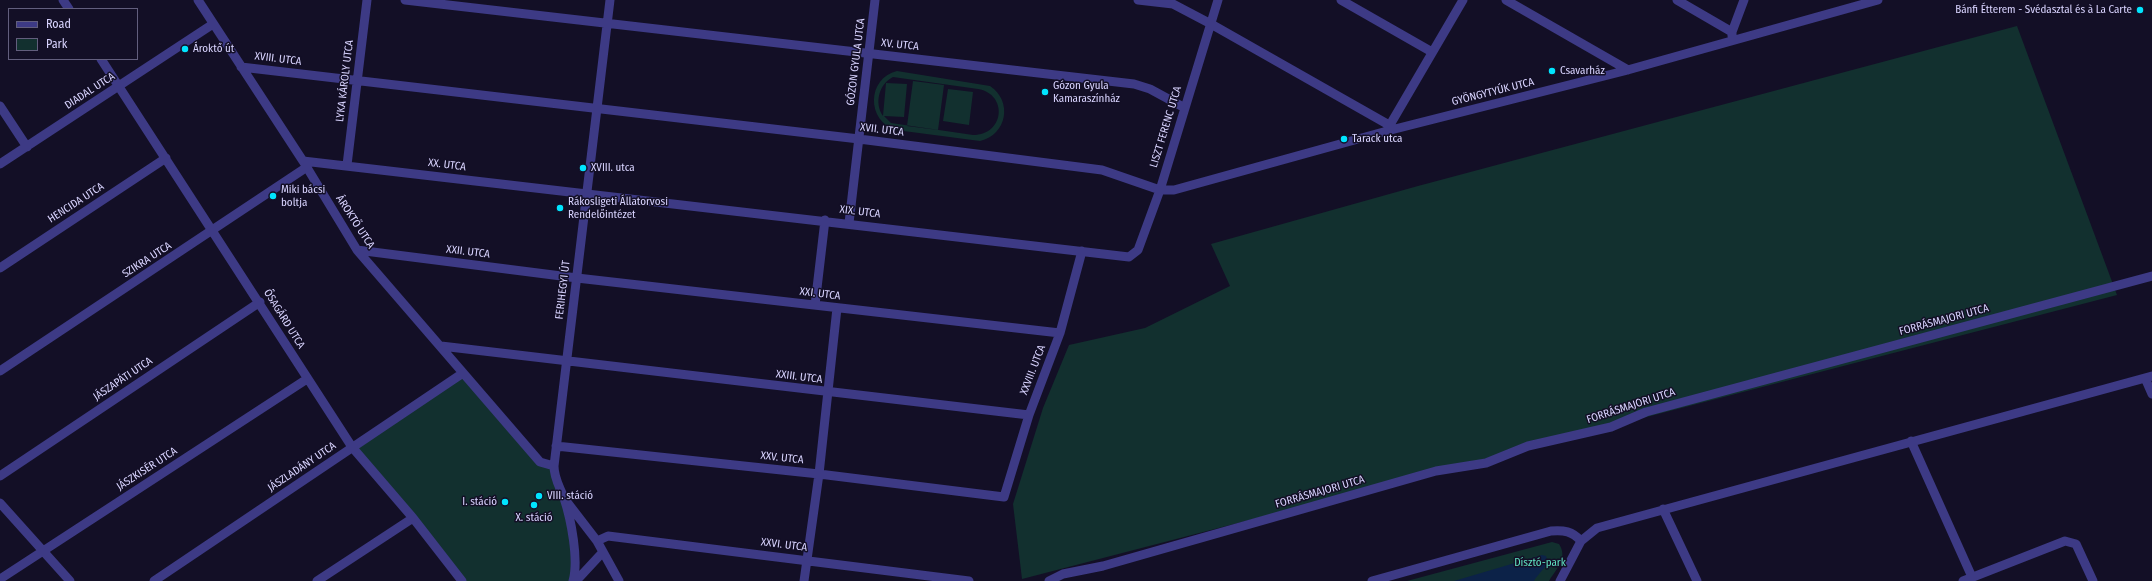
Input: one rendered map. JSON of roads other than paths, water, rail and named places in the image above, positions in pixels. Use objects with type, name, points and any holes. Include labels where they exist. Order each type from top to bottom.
[{"type":"street","name":"ÁROKTŐ UTCA","points":[[198,0],[305,164],[357,250],[540,462],[554,466]]},
{"type":"street","name":"LYKA KÁROLY UTCA","points":[[347,165],[367,0]]},
{"type":"street","name":"XV. UTCA","points":[[405,0],[1134,84],[1150,89],[1185,108]]},
{"type":"street","name":"FERIHEGYI ÚT","points":[[573,581],[574,560],[564,498],[554,475],[554,466],[610,0]]},
{"type":"street","name":"GÓZON GYULA UTCA","points":[[849,223],[875,0]]},
{"type":"street","points":[[1138,0],[1173,4],[1211,24],[1388,128],[1462,0]]},
{"type":"street","name":"LISZT FERENC UTCA","points":[[1129,257],[1138,250],[1160,190],[1218,0]]},
{"type":"street","points":[[1341,0],[1432,52]]},
{"type":"street","points":[[1506,0],[1628,70]]},
{"type":"street","points":[[1677,0],[1732,36],[1744,0]]},
{"type":"street","name":"GYÖNGYTYÚK UTCA","points":[[1160,190],[1174,190],[1388,128],[1628,70],[1732,36],[1878,0]]},
{"type":"street","name":"DIADAL UTCA","points":[[0,164],[213,24]]},
{"type":"street","name":"ŐSAGÁRD UTCA","points":[[102,60],[166,158],[211,232],[260,302],[352,447],[413,518],[462,581]]},
{"type":"street","name":"XVIII. UTCA","points":[[241,67],[598,109]]},
{"type":"street","points":[[0,106],[27,147]]},
{"type":"street","name":"XVII. UTCA","points":[[598,109],[860,139],[1102,170],[1160,190]]},
{"type":"street","name":"HENCIDA UTCA","points":[[0,268],[166,158]]},
{"type":"street","name":"XX. UTCA","points":[[305,164],[347,165],[587,194]]},
{"type":"street","name":"SZIKRA UTCA","points":[[0,371],[211,232],[305,164]]},
{"type":"street","name":"XIX. UTCA","points":[[587,194],[825,220],[1129,257]]},
{"type":"street","points":[[815,305],[825,220]]},
{"type":"street","name":"XXII. UTCA","points":[[357,250],[577,278]]},
{"type":"street","name":"XXVIII. UTCA","points":[[1004,497],[1029,414],[1060,333],[1082,251]]},
{"type":"street","name":"FORRÁSMAJORI UTCA","points":[[1049,581],[1063,574],[1103,566],[1436,471],[1486,463],[1528,446],[1611,427],[1646,412],[2152,276]]},
{"type":"street","name":"XXI. UTCA","points":[[577,278],[1060,333]]},
{"type":"street","name":"JÁSZAPÁTI UTCA","points":[[0,476],[260,302]]},
{"type":"street","points":[[804,581],[819,474],[837,308]]},
{"type":"street","name":"XXIII. UTCA","points":[[441,346],[567,362],[1029,414]]},
{"type":"street","name":"JÁSZLADÁNY UTCA","points":[[154,581],[463,373]]},
{"type":"street","points":[[1560,581],[1581,541],[1598,528],[2148,377],[2152,394]]},
{"type":"street","name":"JÁSZKISÉR UTCA","points":[[0,579],[308,379]]},
{"type":"street","points":[[1911,441],[1972,577]]},
{"type":"street","name":"XXV. UTCA","points":[[556,446],[819,474],[1004,497]]},
{"type":"street","points":[[564,498],[597,541],[602,553],[619,581]]},
{"type":"street","points":[[0,503],[70,581]]},
{"type":"street","points":[[1663,509],[1697,581]]},
{"type":"street","points":[[317,581],[413,518]]},
{"type":"street","points":[[1372,581],[1551,531],[1564,530],[1574,534],[1581,541]]},
{"type":"street","name":"XXVI. UTCA","points":[[597,541],[608,536],[969,581]]},
{"type":"street","points":[[1963,581],[2065,541],[2076,544],[2093,581]]},
{"type":"street","points":[[576,581],[602,553]]},
{"type":"water","points":[[1542,555],[1546,556],[1547,563],[1534,581],[1454,581]]},
{"type":"place","name":"Bánfi Étterem - Svédasztal és à La Carte","points":[[2140,10]]},
{"type":"place","name":"Ároktő út","points":[[185,49]]},
{"type":"place","name":"Csavarház","points":[[1552,71]]},
{"type":"place","name":"Gózon Gyula Kamaraszínház","points":[[1045,92]]},
{"type":"place","name":"Tarack utca","points":[[1344,139]]},
{"type":"place","name":"XVIII. utca","points":[[583,168]]},
{"type":"place","name":"Miki bácsi boltja","points":[[273,196]]},
{"type":"place","name":"Rákosligeti Állatorvosi Rendelőintézet","points":[[560,208]]},
{"type":"place","name":"VIII. stáció","points":[[539,496]]},
{"type":"place","name":"I. stáció","points":[[505,502]]},
{"type":"place","name":"X. stáció","points":[[534,505]]},
{"type":"park label","name":"Dísztó-park","points":[[1540,563]]}]
